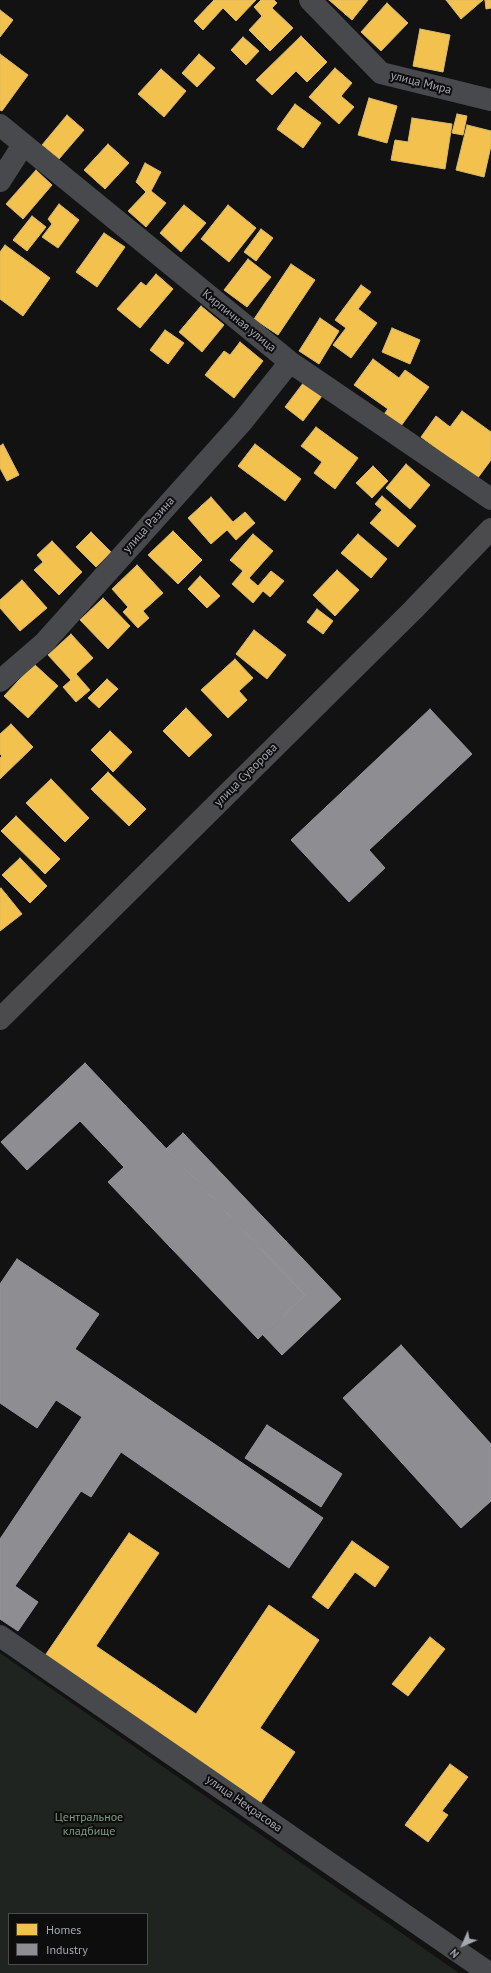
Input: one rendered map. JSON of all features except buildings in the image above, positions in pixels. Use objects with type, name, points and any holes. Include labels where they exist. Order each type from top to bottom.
[{"type":"main road","name":"улица Суворова","points":[[0,1019],[402,621],[491,529]]},
{"type":"street","name":"улица Мира","points":[[310,0],[381,73],[491,100]]},
{"type":"street","name":"Кирпичная улица","points":[[0,125],[290,362],[491,499]]},
{"type":"street","points":[[0,181],[24,145]]},
{"type":"street","name":"улица Разина","points":[[0,682],[44,643],[242,422],[290,362]]},
{"type":"street","name":"улица Некрасова","points":[[0,1636],[489,1973]]},
{"type":"green space","name":"Центральное кладбище","points":[[0,1653],[459,1973],[0,1973]]}]
